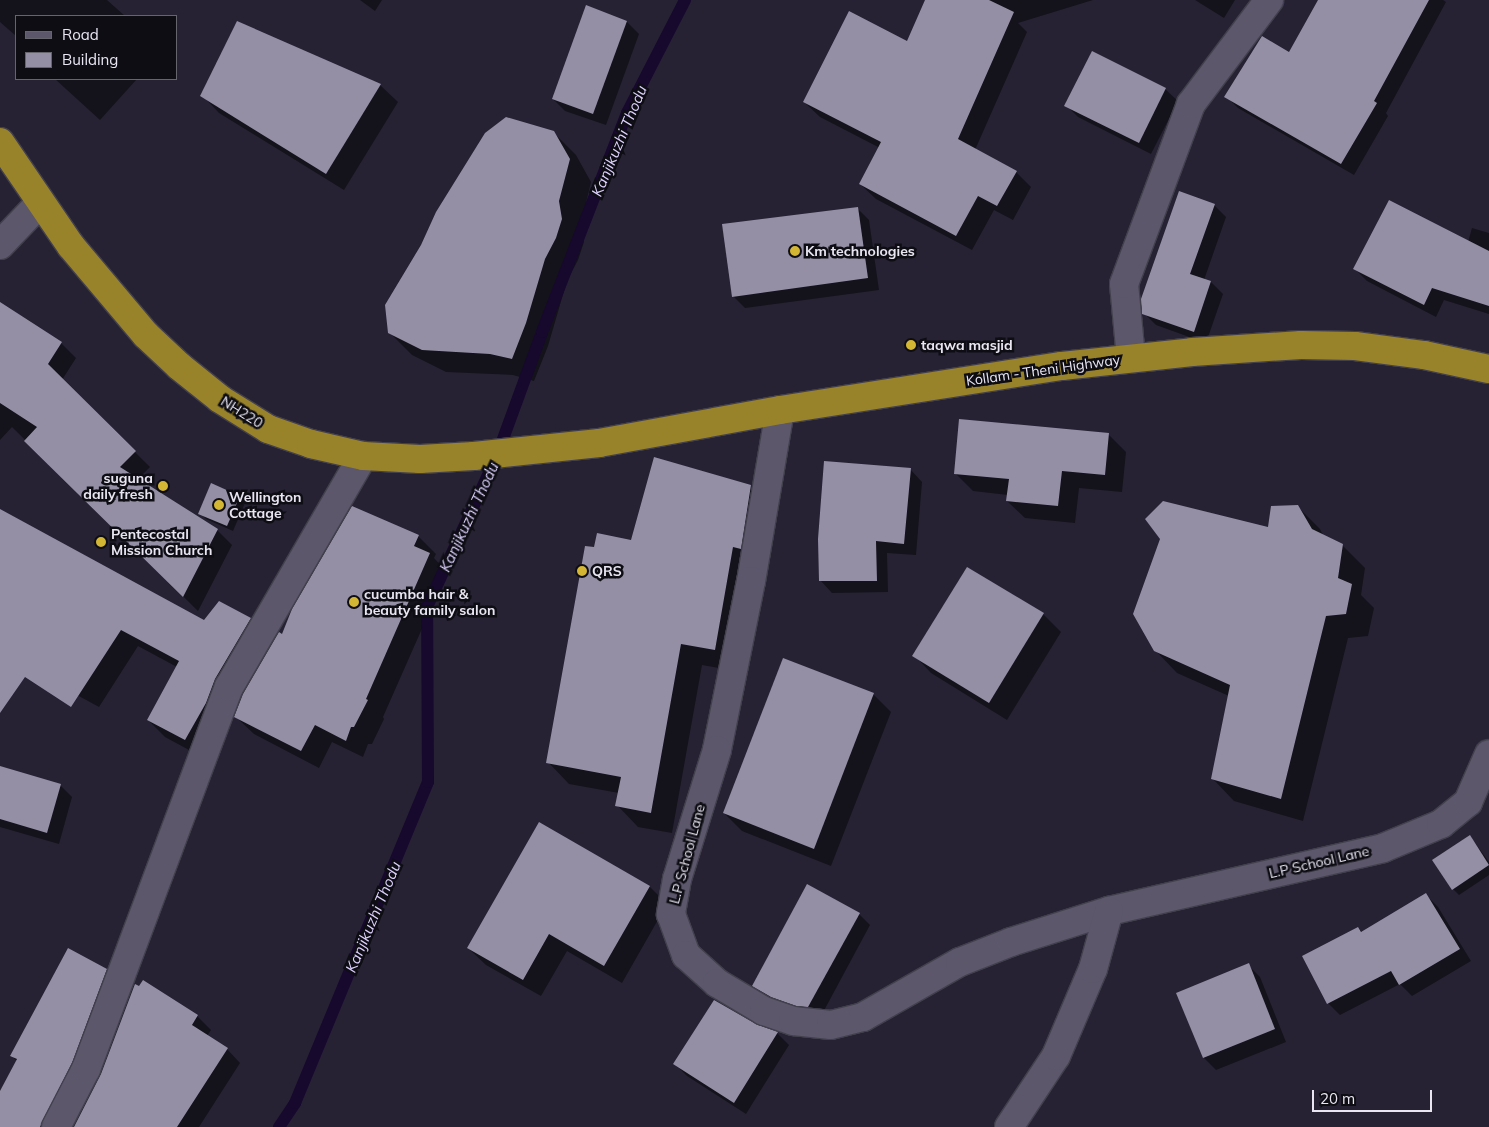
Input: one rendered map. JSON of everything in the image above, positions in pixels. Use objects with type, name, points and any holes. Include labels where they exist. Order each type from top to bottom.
[{"type":"highway","name":"NH220","points":[[0,142],[71,246],[146,334],[179,366],[220,399],[268,429],[311,444],[363,456],[420,459],[474,456],[599,443]]},
{"type":"highway","name":"Kollam - Theni Highway","points":[[599,443],[780,410],[1130,358],[1257,347],[1355,346],[1424,355],[1489,368]]},
{"type":"street","points":[[1130,358],[1124,284],[1191,104],[1269,0]]},
{"type":"street","points":[[0,245],[40,203]]},
{"type":"street","name":"L.P School Lane","points":[[780,410],[750,581],[717,750],[675,888],[671,914],[686,955],[717,983],[764,1011],[793,1021],[832,1025],[863,1017],[960,962],[1010,942],[1109,911],[1383,848],[1441,824],[1468,802],[1489,754]]},
{"type":"street","points":[[56,1127],[86,1069],[229,687],[363,456]]},
{"type":"street","points":[[1010,1127],[1056,1056],[1093,969],[1109,911]]},
{"type":"building","points":[[925,0],[989,0],[1014,12],[958,139],[1017,171],[997,206],[978,196],[956,236],[859,184],[881,142],[803,102],[849,11],[907,41]]},
{"type":"building","points":[[1318,0],[1429,0],[1374,101],[1377,103],[1341,164],[1224,97],[1262,36],[1289,52]]},
{"type":"building","points":[[586,5],[627,21],[593,114],[552,99]]},
{"type":"building","points":[[237,21],[381,84],[326,174],[200,96]]},
{"type":"building","points":[[1092,51],[1166,88],[1139,143],[1064,106]]},
{"type":"building","points":[[506,117],[554,131],[570,159],[559,201],[562,219],[556,238],[545,259],[526,323],[512,359],[490,354],[422,350],[388,333],[385,305],[421,245],[436,212],[485,133]]},
{"type":"building","points":[[1179,191],[1215,204],[1190,274],[1211,281],[1194,332],[1142,314],[1141,299]]},
{"type":"building","points":[[1389,200],[1489,251],[1489,306],[1432,288],[1424,305],[1353,269]]},
{"type":"building","name":"Km technologies","points":[[858,207],[868,278],[732,297],[722,224]]},
{"type":"building","points":[[0,302],[62,342],[48,364],[136,451],[120,467],[218,529],[183,597],[24,441],[37,427],[0,403]]},
{"type":"building","points":[[959,419],[1109,433],[1105,475],[1062,471],[1058,506],[1006,501],[1009,479],[954,474]]},
{"type":"building","points":[[654,457],[751,485],[741,549],[733,547],[715,650],[681,644],[651,813],[615,806],[621,777],[546,763],[585,546],[594,547],[597,533],[631,540]]},
{"type":"building","points":[[824,461],[911,468],[904,544],[876,541],[877,581],[819,581],[818,539]]},
{"type":"building","name":"Wellington Cottage","points":[[211,483],[240,496],[227,526],[198,514]]},
{"type":"building","points":[[1163,501],[1268,527],[1271,506],[1298,505],[1312,529],[1343,544],[1338,578],[1352,584],[1346,614],[1326,616],[1281,799],[1211,779],[1230,685],[1154,651],[1133,614],[1160,539],[1145,519]]},
{"type":"building","points":[[352,506],[419,535],[414,546],[430,553],[366,699],[368,700],[354,727],[351,727],[346,741],[315,725],[301,751],[234,717],[243,694],[279,632],[282,634],[292,609]]},
{"type":"building","points":[[0,509],[204,620],[219,601],[251,618],[215,679],[206,703],[185,740],[147,720],[179,661],[121,630],[71,707],[25,677],[0,713]]},
{"type":"building","points":[[967,567],[1044,613],[989,703],[912,656]]},
{"type":"building","points":[[783,658],[874,693],[814,849],[723,813]]},
{"type":"building","points":[[0,766],[61,784],[47,833],[0,819]]},
{"type":"building","points":[[539,822],[650,886],[604,966],[549,934],[523,980],[467,948]]},
{"type":"building","points":[[1470,835],[1489,865],[1452,890],[1432,860]]},
{"type":"building","points":[[807,884],[860,913],[808,1007],[796,1006],[771,997],[752,986]]},
{"type":"building","points":[[1426,893],[1460,949],[1399,985],[1391,971],[1327,1004],[1302,956],[1358,927],[1361,932]]},
{"type":"building","points":[[68,948],[107,969],[72,1063],[40,1127],[0,1127],[0,1091],[17,1059],[10,1056]]},
{"type":"building","points":[[1249,963],[1275,1029],[1203,1058],[1176,993]]},
{"type":"building","points":[[143,980],[198,1015],[192,1025],[228,1048],[177,1127],[74,1127],[101,1074],[135,984],[139,986]]},
{"type":"building","points":[[714,1000],[756,1024],[778,1032],[734,1103],[673,1064]]},
{"type":"waterway","name":"Kanjikuzhi Thodu","points":[[279,1127],[295,1103],[428,782],[427,607],[496,458],[542,332],[627,113],[685,0]]},
{"type":"place","name":"Km technologies","points":[[795,251]]},
{"type":"place","name":"taqwa masjid","points":[[911,345]]},
{"type":"place","name":"suguna daily fresh","points":[[163,486]]},
{"type":"place","name":"Wellington Cottage","points":[[219,505]]},
{"type":"place","name":"Pentecostal Mission Church","points":[[101,542]]},
{"type":"place","name":"QRS","points":[[582,571]]},
{"type":"place","name":"cucumba hair & beauty family salon","points":[[354,602]]}]
